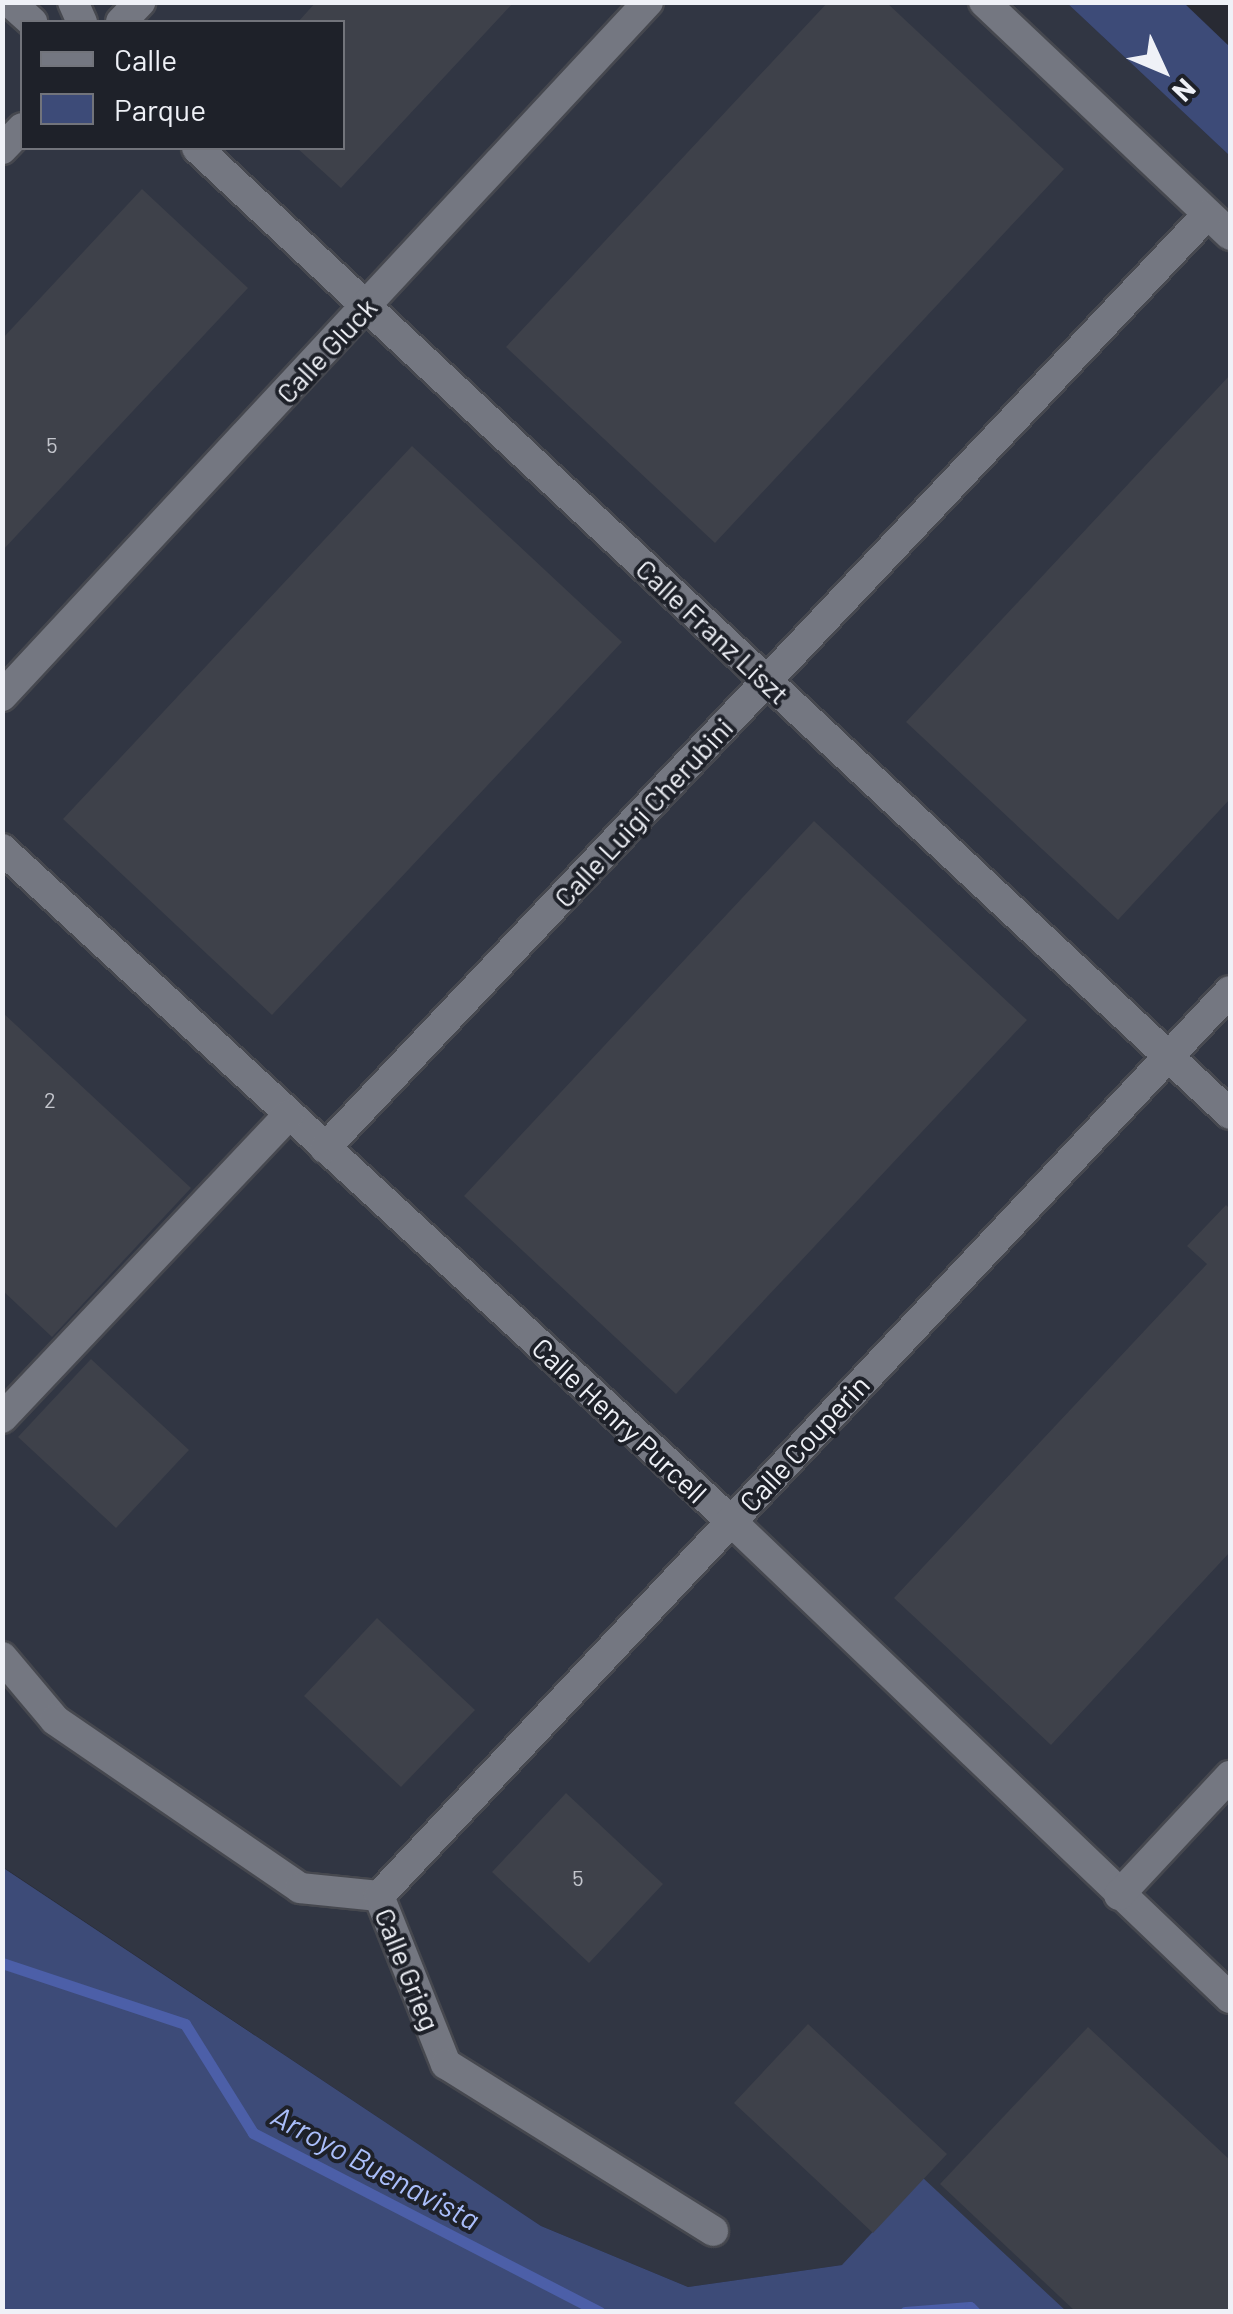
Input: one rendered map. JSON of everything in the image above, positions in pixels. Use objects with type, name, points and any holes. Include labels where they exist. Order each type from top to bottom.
[{"type":"street","points":[[10,2],[30,20]]},
{"type":"street","name":"Calle Gluck","points":[[2,696],[648,2]]},
{"type":"street","points":[[984,2],[1230,235]]},
{"type":"street","points":[[2,150],[20,130]]},
{"type":"street","name":"Calle Franz Liszt","points":[[199,150],[1230,1114]]},
{"type":"street","name":"Calle Luigi Cherubini","points":[[325,1148],[1208,214]]},
{"type":"street","name":"Calle Henry Purcell","points":[[2,849],[730,1521],[1230,1998]]},
{"type":"street","name":"Calle Couperin","points":[[379,1896],[1230,991]]},
{"type":"street","points":[[2,1418],[289,1115]]},
{"type":"street","name":"Calle Grieg","points":[[2,1656],[55,1720],[300,1888],[379,1896],[446,2064],[713,2230]]},
{"type":"street","points":[[1120,1895],[1230,1776]]},
{"type":"shaded area","points":[[2,3],[1067,3],[1230,156],[1230,2311],[956,2311],[842,2265],[688,2287],[541,2226],[3,1867]]},
{"type":"green space","points":[[1067,3],[1184,3],[1230,47],[1230,156]]},
{"type":"green space","points":[[2,1867],[541,2226],[688,2287],[842,2265],[923,2178],[1066,2311],[3,2311]]},
{"type":"building","points":[[316,2],[514,2],[341,188],[299,150],[345,150],[345,20],[300,20]]},
{"type":"building","points":[[828,2],[886,2],[1064,169],[715,543],[506,347]]},
{"type":"building","points":[[142,189],[248,288],[2,551],[2,339]]},
{"type":"building","points":[[1230,375],[1230,799],[1118,920],[906,722]]},
{"type":"building","points":[[412,446],[622,642],[272,1015],[63,819]]},
{"type":"building","points":[[814,821],[1027,1020],[676,1394],[464,1196]]},
{"type":"building","points":[[2,1012],[191,1188],[52,1337],[2,1290]]},
{"type":"building","points":[[1226,1205],[1230,1209],[1230,1552],[1051,1745],[894,1598],[1207,1264],[1187,1246]]},
{"type":"building","points":[[91,1359],[189,1450],[116,1528],[18,1437]]},
{"type":"building","points":[[377,1618],[475,1710],[401,1787],[304,1696]]},
{"type":"building","points":[[566,1793],[663,1884],[589,1963],[492,1872]]},
{"type":"building","points":[[808,2024],[947,2154],[873,2233],[734,2103]]},
{"type":"building","points":[[1088,2027],[1230,2160],[1230,2312],[1076,2312],[940,2184]]},
{"type":"waterway","name":"Arroyo Buenavista","points":[[2,1963],[185,2024],[253,2133],[600,2312]]},
{"type":"waterway","name":"Arroyo Buenavista","points":[[905,2312],[970,2307],[975,2312]]}]
